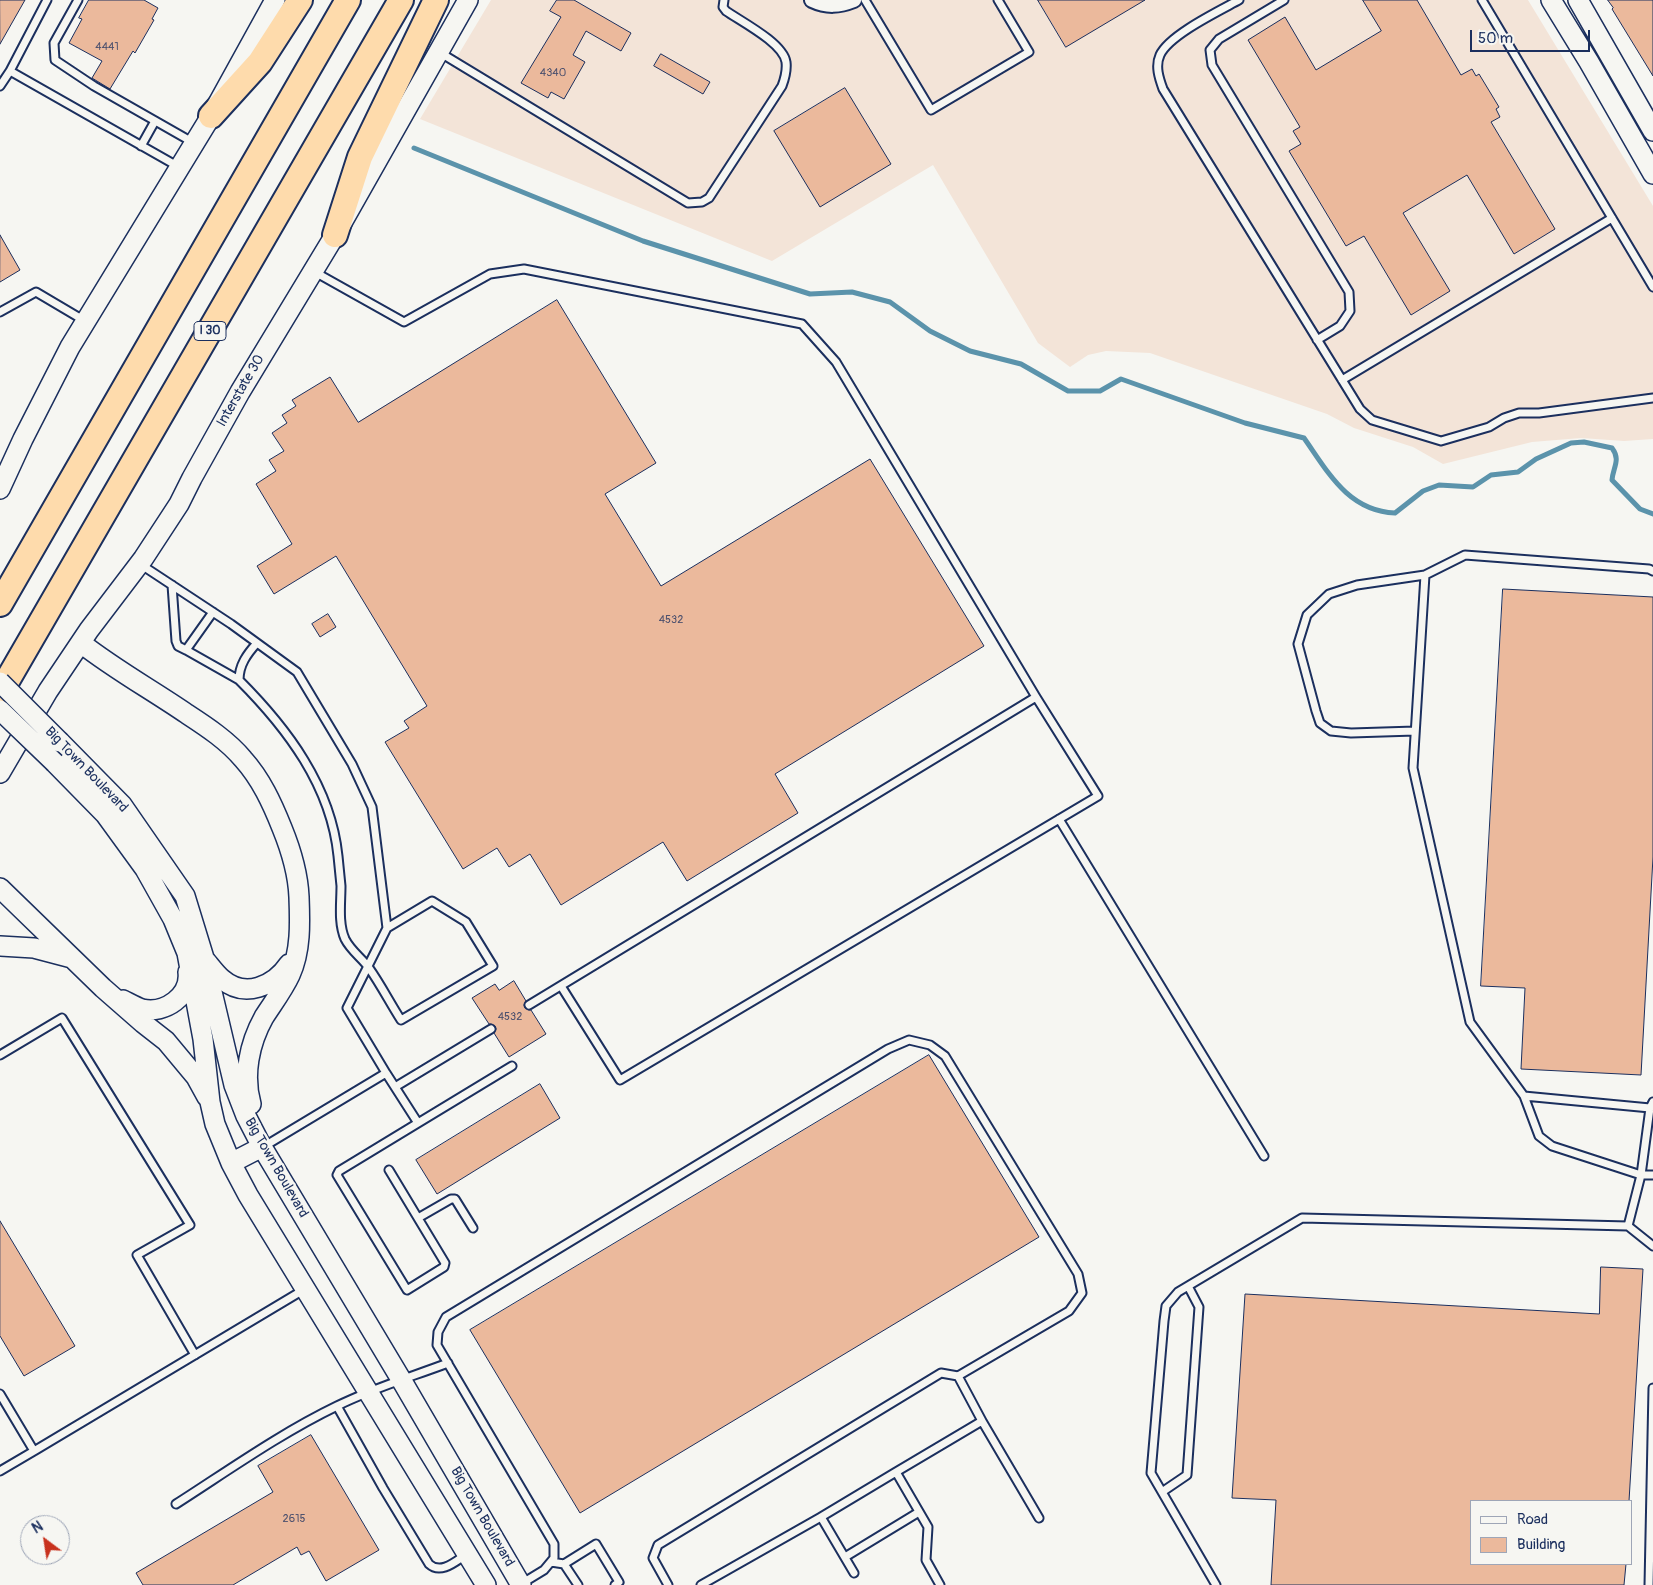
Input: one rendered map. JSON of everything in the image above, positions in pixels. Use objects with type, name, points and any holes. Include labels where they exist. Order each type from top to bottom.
[{"type":"highway","points":[[211,116],[260,62],[300,0]]},
{"type":"highway","points":[[0,604],[348,0]]},
{"type":"highway","name":"I 30","points":[[0,693],[401,0]]},
{"type":"highway","points":[[334,235],[360,157],[436,0]]},
{"type":"main road","points":[[0,490],[70,347],[211,116],[275,0]]},
{"type":"main road","name":"Interstate 30","points":[[0,772],[48,691],[80,643],[140,564],[179,504],[240,392],[334,235],[468,0]]},
{"type":"main road","points":[[1551,0],[1653,174]]},
{"type":"main road","points":[[1578,0],[1653,131]]},
{"type":"main road","points":[[80,643],[116,669],[143,684],[204,725],[243,758],[260,781],[275,809],[289,844],[298,885],[300,926],[296,952],[289,977],[263,1020],[249,1057],[246,1077],[248,1094],[262,1147],[231,1163]]},
{"type":"main road","name":"Big Town Boulevard","points":[[0,682],[122,805],[184,896],[195,956],[210,1102],[215,1124],[231,1163],[248,1195],[486,1585]]},
{"type":"main road","name":"Big Town Boulevard","points":[[0,710],[105,814],[145,869],[195,956],[234,1085],[246,1116],[262,1147],[402,1380],[520,1585]]},
{"type":"main road","points":[[0,888],[103,988],[166,1041],[196,1077],[210,1102]]},
{"type":"main road","points":[[0,946],[34,948],[74,959]]},
{"type":"main road","points":[[103,988],[128,1003],[154,1010],[176,1001],[184,993],[195,956],[232,986],[253,989],[266,985],[282,974],[296,952]]},
{"type":"street","points":[[812,0],[840,5],[854,0]]},
{"type":"lane","points":[[0,86],[10,71],[46,0]]},
{"type":"lane","points":[[78,0],[54,43],[55,60],[94,86],[194,143]]},
{"type":"lane","points":[[439,52],[688,203],[702,202],[709,198],[782,86],[786,74],[786,62],[777,45],[726,12],[724,0]]},
{"type":"lane","points":[[865,0],[931,110],[1029,52],[998,0]]},
{"type":"lane","points":[[1239,0],[1174,39],[1160,55],[1158,72],[1163,88],[1360,410],[1372,420],[1441,441],[1489,427],[1504,418],[1519,414],[1653,398]]},
{"type":"lane","points":[[1284,0],[1219,39],[1210,50],[1212,65],[1349,292],[1350,311],[1340,326],[1317,340]]},
{"type":"lane","points":[[1482,0],[1653,287]]},
{"type":"lane","points":[[10,71],[179,168]]},
{"type":"lane","points":[[141,146],[156,121]]},
{"type":"lane","points":[[1342,380],[1612,218]]},
{"type":"lane","points":[[313,271],[404,322],[490,274],[524,269],[802,324],[836,362],[1036,697],[1098,796],[620,1080],[561,986]]},
{"type":"lane","points":[[0,312],[36,292],[85,321]]},
{"type":"lane","points":[[1415,731],[1351,733],[1331,731],[1320,722],[1298,644],[1307,615],[1329,594],[1357,584],[1425,575],[1465,556],[1649,569],[1653,571]]},
{"type":"lane","points":[[140,564],[231,624],[297,672],[352,764],[372,807],[387,928]]},
{"type":"lane","points":[[1425,575],[1413,768],[1470,1022],[1524,1096],[1539,1136],[1552,1146],[1641,1175],[1653,1175]]},
{"type":"lane","points":[[172,585],[176,641],[178,646],[239,680],[290,739],[309,767],[322,793],[338,853],[341,910],[345,938],[368,966],[401,1020],[493,966],[466,922],[432,900],[387,928],[368,966],[347,1008],[418,1123]]},
{"type":"lane","points":[[186,650],[213,612]]},
{"type":"lane","points":[[239,680],[238,672],[257,643]]},
{"type":"lane","points":[[528,1005],[1036,697]]},
{"type":"lane","points":[[1059,819],[1264,1156]]},
{"type":"lane","points":[[0,1055],[62,1018],[190,1225],[137,1255],[195,1354]]},
{"type":"lane","points":[[395,1087],[491,1028]]},
{"type":"lane","points":[[520,1585],[544,1570],[551,1562],[554,1558],[554,1544],[437,1345],[438,1332],[446,1317],[888,1049],[909,1040],[930,1045],[945,1056],[1078,1274],[1082,1293],[1069,1311],[958,1376],[941,1373],[658,1544],[653,1558],[668,1585]]},
{"type":"lane","points":[[389,1170],[445,1264],[444,1267],[407,1290],[337,1175],[339,1171],[512,1066]]},
{"type":"lane","points":[[262,1147],[386,1074]]},
{"type":"lane","points":[[1524,1096],[1651,1105],[1641,1175],[1628,1226]]},
{"type":"lane","points":[[418,1218],[450,1199],[454,1199],[473,1228]]},
{"type":"lane","points":[[1216,1585],[1151,1473],[1166,1306],[1178,1292],[1302,1218],[1628,1226],[1653,1246]]},
{"type":"lane","points":[[1162,1492],[1188,1475],[1199,1307],[1188,1286]]},
{"type":"lane","points":[[0,1470],[305,1289]]},
{"type":"lane","points":[[176,1504],[297,1427],[337,1406],[368,1392],[448,1363]]},
{"type":"lane","points":[[958,1376],[1039,1518]]},
{"type":"lane","points":[[1648,1585],[1653,1388]]},
{"type":"lane","points":[[0,1394],[34,1451]]},
{"type":"lane","points":[[337,1406],[383,1488],[429,1564],[432,1567],[441,1569],[467,1554]]},
{"type":"lane","points":[[701,1585],[821,1517],[982,1421]]},
{"type":"lane","points":[[896,1472],[928,1527],[926,1560],[940,1585]]},
{"type":"lane","points":[[845,1557],[919,1512]]},
{"type":"lane","points":[[821,1517],[854,1573]]},
{"type":"lane","points":[[551,1562],[564,1564],[596,1544],[619,1582],[615,1585]]},
{"type":"lane","points":[[564,1564],[578,1585]]},
{"type":"shaded area","points":[[491,0],[1528,0],[1653,206],[1653,439],[1624,441],[1581,438],[1532,442],[1443,464],[1413,447],[1354,428],[1327,414],[1150,353],[1106,351],[1088,355],[1070,367],[1038,343],[933,165],[772,261],[420,119]]},
{"type":"building","points":[[0,0],[25,0],[0,44]]},
{"type":"building","points":[[89,0],[144,0],[158,8],[152,19],[154,20],[135,53],[133,51],[110,89],[92,78],[102,61],[69,43],[82,19],[79,18]]},
{"type":"building","points":[[557,0],[574,0],[631,33],[621,51],[586,31],[573,55],[585,62],[564,99],[551,92],[548,98],[521,83],[561,17],[550,11]]},
{"type":"building","points":[[1038,0],[1145,0],[1066,47]]},
{"type":"building","points":[[1363,0],[1417,0],[1461,75],[1472,69],[1476,76],[1479,74],[1499,107],[1496,109],[1500,117],[1491,122],[1555,229],[1514,254],[1467,175],[1403,213],[1450,291],[1411,315],[1364,236],[1346,246],[1289,151],[1301,144],[1293,131],[1300,127],[1248,40],[1285,17],[1316,70],[1381,31]]},
{"type":"building","points":[[1608,0],[1653,0],[1653,76],[1612,9]]},
{"type":"building","points":[[661,54],[710,82],[703,94],[654,66]]},
{"type":"building","points":[[845,88],[891,164],[820,207],[774,131]]},
{"type":"building","points":[[0,235],[20,270],[0,282]]},
{"type":"building","points":[[557,300],[656,463],[605,494],[661,586],[870,459],[984,646],[775,774],[798,813],[687,881],[663,842],[561,905],[530,854],[509,867],[497,848],[463,869],[385,742],[409,728],[404,721],[427,706],[336,556],[274,594],[257,566],[292,544],[256,484],[276,471],[269,460],[284,451],[272,433],[287,423],[282,415],[296,406],[292,400],[330,377],[358,422]]},
{"type":"building","points":[[1503,589],[1653,597],[1653,857],[1641,1075],[1521,1069],[1525,988],[1481,986]]},
{"type":"building","points":[[328,614],[336,627],[320,637],[312,624]]},
{"type":"building","points":[[514,981],[526,1001],[525,1008],[531,1010],[546,1034],[509,1057],[494,1033],[495,1026],[489,1024],[472,998],[495,984],[499,990]]},
{"type":"building","points":[[929,1055],[1039,1237],[580,1513],[470,1330]]},
{"type":"building","points":[[540,1084],[560,1118],[437,1194],[416,1160]]},
{"type":"building","points":[[0,1221],[75,1346],[24,1376],[0,1336]]},
{"type":"building","points":[[1601,1267],[1643,1269],[1629,1500],[1470,1500],[1470,1565],[1626,1565],[1624,1585],[1271,1585],[1276,1500],[1232,1498],[1245,1294],[1599,1314]]},
{"type":"building","points":[[311,1435],[379,1550],[326,1581],[309,1551],[301,1555],[297,1547],[233,1585],[143,1585],[136,1573],[273,1492],[258,1466]]},
{"type":"waterway","points":[[414,148],[643,241],[810,294],[852,292],[890,302],[930,331],[970,351],[1021,364],[1068,391],[1100,391],[1121,379],[1245,423],[1304,438],[1341,488],[1364,505],[1379,511],[1395,513],[1423,491],[1439,485],[1473,487],[1491,475],[1518,472],[1536,459],[1571,443],[1584,442],[1612,448],[1616,456],[1612,480],[1640,509],[1653,514]]}]
